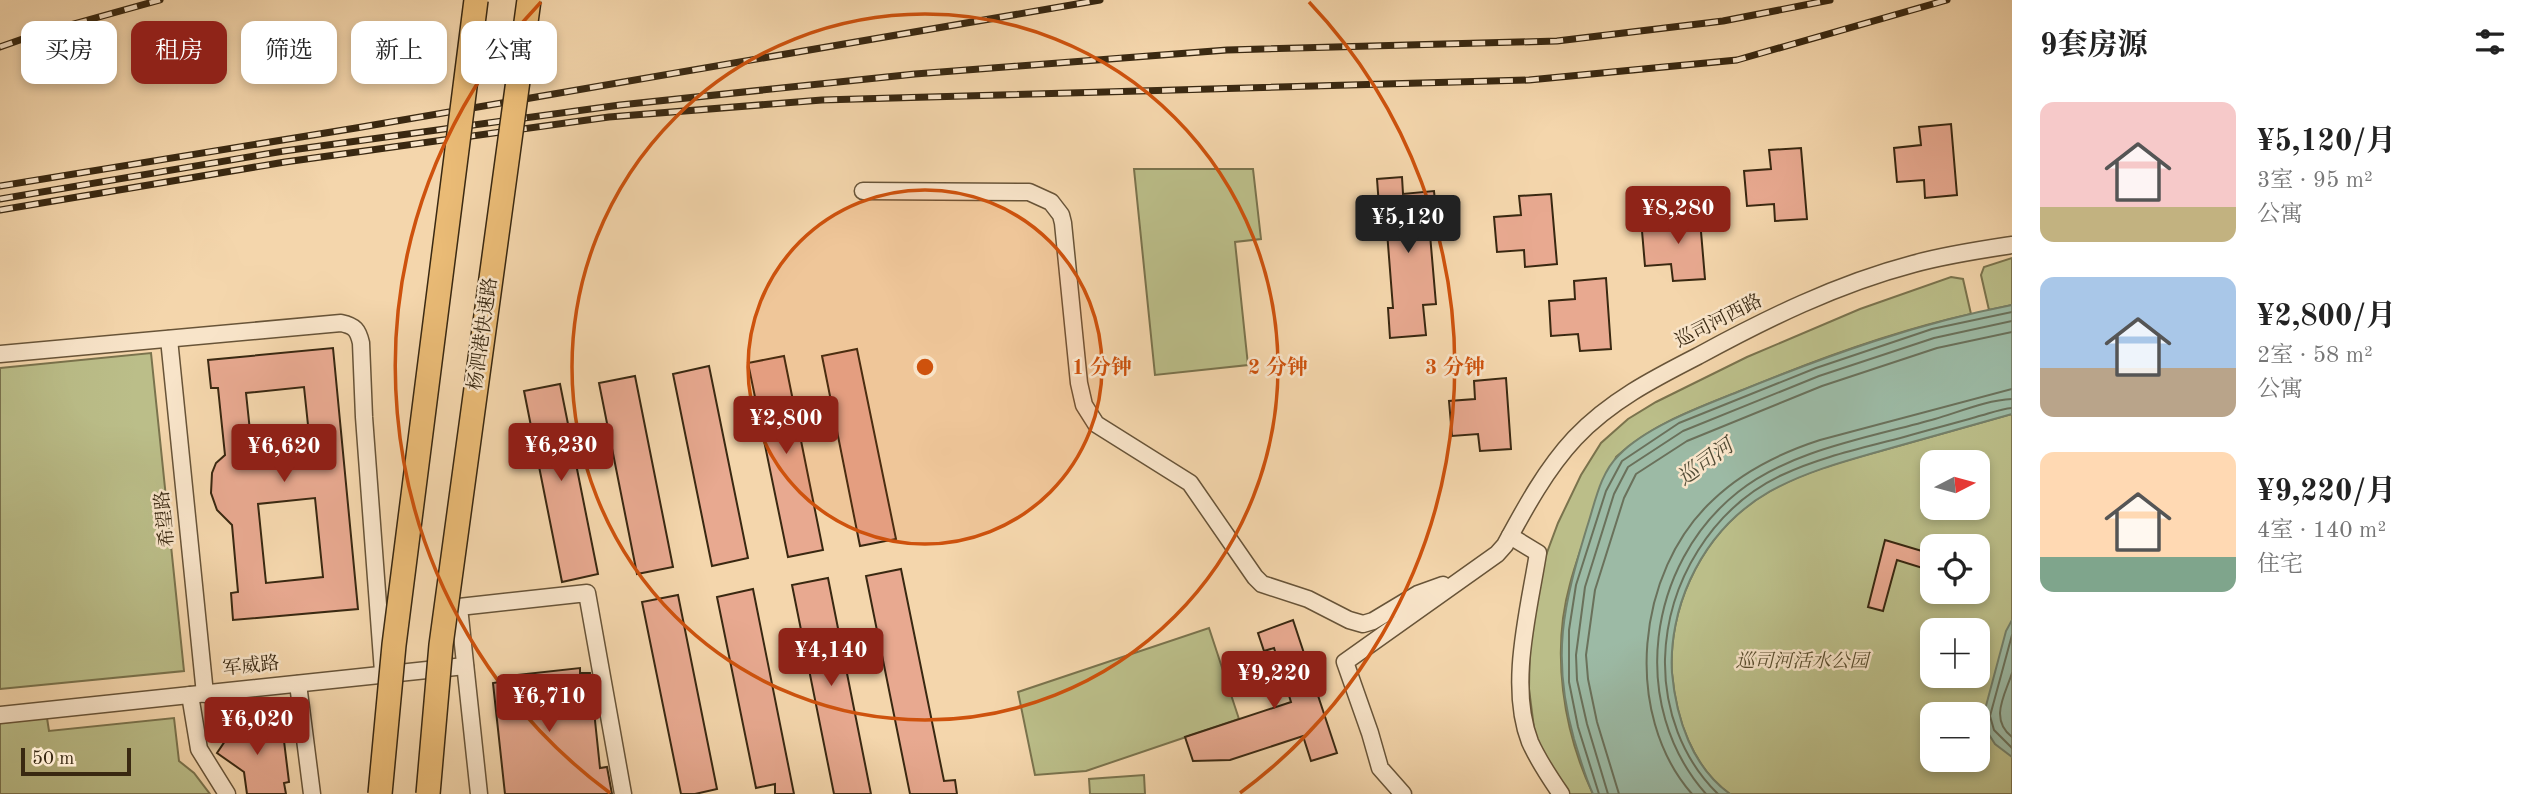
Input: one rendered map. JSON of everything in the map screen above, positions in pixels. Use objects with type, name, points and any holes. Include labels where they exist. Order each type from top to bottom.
[{"type":"highway","points":[[380,794],[394,645],[476,0]]},
{"type":"highway","name":"杨泗港快速路","points":[[428,794],[441,645],[529,0]]},
{"type":"street","points":[[863,191],[1022,191],[1051,202],[1061,215],[1063,223],[1081,397],[1090,417],[1105,431],[1190,483],[1262,584],[1308,599],[1349,620],[1363,624],[1373,621],[1418,594],[1465,576]]},
{"type":"street","name":"巡司河西路","points":[[1465,576],[1497,554],[1552,466],[1574,439],[1601,413],[1633,390],[1726,340],[1850,284],[1913,264],[2012,245]]},
{"type":"street","points":[[0,354],[341,323],[354,327],[359,332],[383,674]]},
{"type":"street","name":"希望路","points":[[169,340],[198,694],[199,748],[227,794]]},
{"type":"street","points":[[1510,536],[1538,553],[1521,669],[1522,707],[1530,742],[1561,794]]},
{"type":"street","points":[[1403,794],[1380,768],[1345,662],[1465,576]]},
{"type":"street","points":[[479,794],[458,607],[587,593],[623,794]]},
{"type":"street","name":"军威路","points":[[0,715],[465,666]]},
{"type":"street","points":[[298,684],[312,794]]},
{"type":"green space","points":[[1134,169],[1253,169],[1261,239],[1235,242],[1248,365],[1155,375]]},
{"type":"green space","points":[[2012,258],[2012,305],[1989,310],[1981,275],[1984,267]]},
{"type":"green space","points":[[1951,277],[1963,279],[1971,314],[1858,346],[1802,366],[1679,416],[1646,434],[1616,457],[1580,552],[1564,610],[1561,637],[1563,691],[1574,744],[1593,794],[1568,794],[1550,767],[1535,736],[1529,689],[1530,637],[1542,566],[1558,523],[1581,475],[1601,443],[1628,419],[1656,402],[1747,357],[1860,309]]},
{"type":"green space","points":[[151,353],[184,671],[0,689],[0,368]]},
{"type":"green space","name":"巡司河活水公园","points":[[2012,414],[2012,794],[1730,794],[1705,770],[1688,740],[1674,690],[1673,637],[1685,591],[1706,550],[1725,526],[1770,491],[1796,478]]},
{"type":"green space","points":[[1209,628],[1239,719],[1086,771],[1035,775],[1018,692]]},
{"type":"green space","points":[[47,718],[49,731],[174,718],[179,761],[194,773],[210,794],[0,794],[0,723]]},
{"type":"green space","points":[[1144,775],[1145,794],[1090,794],[1089,779]]},
{"type":"water","name":"巡司河","points":[[2012,305],[2012,414],[1823,468],[1796,479],[1770,491],[1747,507],[1725,526],[1706,550],[1685,591],[1678,614],[1673,637],[1672,673],[1677,707],[1688,740],[1705,770],[1730,794],[1593,794],[1567,710],[1563,682],[1563,632],[1566,607],[1579,555],[1599,489],[1612,462],[1631,445],[1660,426],[1773,378],[1908,331]]},
{"type":"water","points":[[2012,620],[2012,757],[1995,744],[1990,736],[1990,702],[1987,702],[2006,631]]},
{"type":"building","points":[[1951,124],[1957,195],[1925,198],[1924,180],[1897,182],[1894,148],[1921,145],[1919,127]]},
{"type":"building","points":[[1801,148],[1807,219],[1775,221],[1774,204],[1747,206],[1744,171],[1771,169],[1769,150]]},
{"type":"building","points":[[1402,177],[1403,194],[1434,191],[1437,222],[1429,223],[1436,304],[1423,305],[1426,335],[1390,338],[1388,308],[1393,308],[1386,219],[1380,220],[1377,179]]},
{"type":"building","points":[[1551,194],[1557,264],[1525,267],[1524,250],[1497,252],[1494,217],[1521,215],[1519,196]]},
{"type":"building","points":[[1699,208],[1705,279],[1673,281],[1671,264],[1645,266],[1642,231],[1669,229],[1667,211]]},
{"type":"building","points":[[1606,278],[1611,349],[1580,351],[1578,334],[1551,336],[1549,301],[1575,299],[1574,281]]},
{"type":"building","points":[[333,348],[358,609],[233,620],[231,593],[238,592],[232,525],[217,510],[211,493],[212,473],[216,463],[225,455],[218,388],[211,388],[208,360]],"holes":[[[304,387],[312,463],[254,469],[246,393]],[[315,498],[323,577],[266,583],[258,504]]]},
{"type":"building","points":[[857,349],[896,539],[860,546],[822,356]]},
{"type":"building","points":[[784,356],[823,550],[788,557],[748,363]]},
{"type":"building","points":[[709,366],[748,558],[712,566],[673,374]]},
{"type":"building","points":[[635,376],[673,567],[637,574],[599,383]]},
{"type":"building","points":[[1506,378],[1511,449],[1480,451],[1478,434],[1452,436],[1449,401],[1475,399],[1474,381]]},
{"type":"building","points":[[560,384],[598,574],[562,582],[524,391]]},
{"type":"building","points":[[1885,540],[1920,550],[1920,567],[1897,560],[1883,611],[1868,607]]},
{"type":"building","points":[[901,569],[944,781],[955,780],[957,794],[910,794],[866,576]]},
{"type":"building","points":[[828,578],[871,794],[834,794],[792,585]]},
{"type":"building","points":[[753,589],[794,794],[775,794],[775,784],[756,788],[717,597]]},
{"type":"building","points":[[678,595],[717,789],[695,794],[681,794],[642,602]]},
{"type":"building","points":[[1293,620],[1337,753],[1311,761],[1303,736],[1230,760],[1193,761],[1185,737],[1291,702],[1274,648],[1264,651],[1258,633]]},
{"type":"building","points":[[580,668],[580,673],[590,673],[600,768],[607,767],[612,794],[505,794],[493,683],[500,682],[499,677]]},
{"type":"building","points":[[244,713],[284,741],[289,782],[284,783],[286,794],[247,794],[244,772],[217,753]]},
{"type":"railway","points":[[0,47],[160,0]]},
{"type":"railway","points":[[0,186],[356,128],[1100,0]]},
{"type":"railway","points":[[0,199],[284,151],[620,105],[915,74],[1227,50],[1557,41],[1723,21],[1830,0]]},
{"type":"railway","points":[[0,210],[285,162],[609,117],[822,100],[1529,80],[1737,60],[1947,0]]}]
